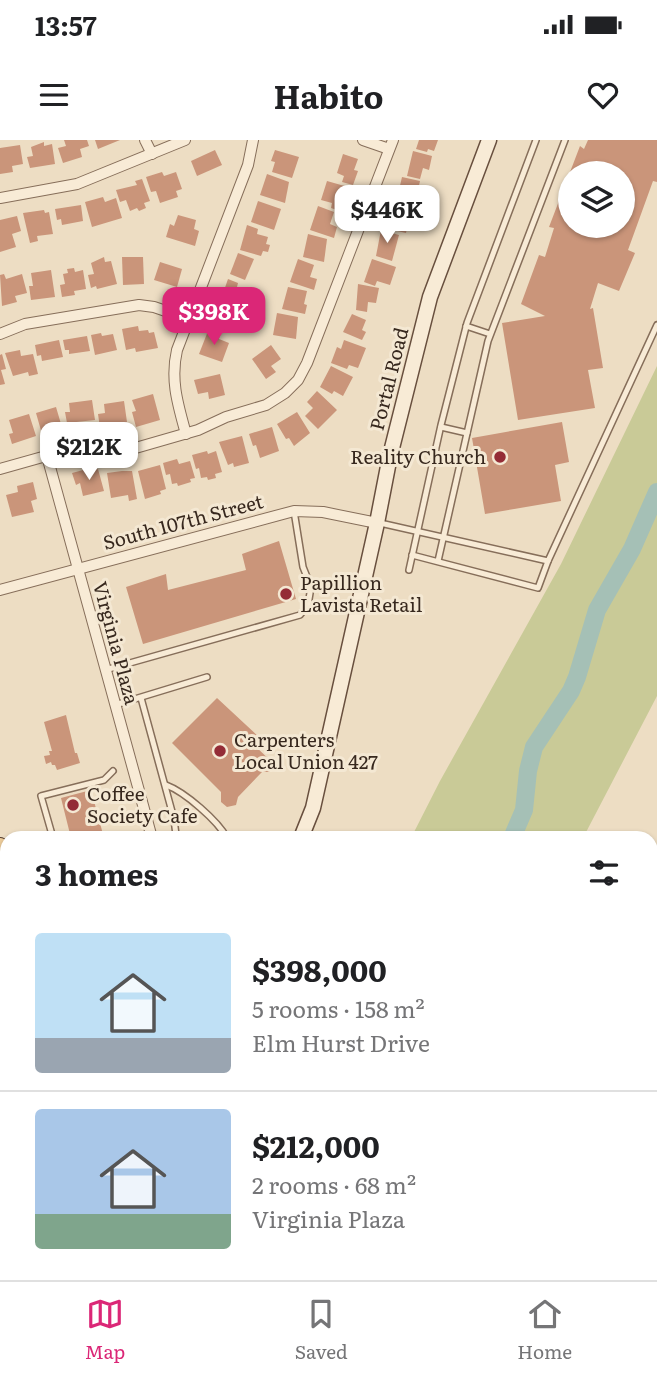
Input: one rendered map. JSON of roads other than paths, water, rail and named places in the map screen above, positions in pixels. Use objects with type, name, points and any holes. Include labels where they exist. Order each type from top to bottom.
[{"type":"main road","name":"Portal Road","points":[[304,831],[313,808],[390,456],[430,297],[489,140]]},
{"type":"street","points":[[145,140],[152,154]]},
{"type":"street","points":[[0,198],[77,184],[185,140]]},
{"type":"street","points":[[186,434],[174,389],[173,368],[248,165],[253,140]]},
{"type":"street","points":[[0,470],[71,449],[132,449],[186,434],[226,417],[266,405],[285,393],[298,380],[307,363],[391,144],[362,140]]},
{"type":"street","points":[[0,334],[25,324],[132,306],[153,307],[189,319]]},
{"type":"street","name":"Virginia Plaza","points":[[47,456],[150,831]]},
{"type":"street","name":"South 107th Street","points":[[0,590],[293,511],[323,512],[377,523]]},
{"type":"lane","points":[[409,570],[466,326],[536,140]]},
{"type":"lane","points":[[438,561],[491,334],[565,140]]},
{"type":"lane","points":[[412,555],[538,588],[657,325]]},
{"type":"lane","points":[[466,326],[491,334]]},
{"type":"lane","points":[[441,427],[467,433]]},
{"type":"lane","points":[[105,670],[300,615],[308,605],[311,587],[303,566],[293,511]]},
{"type":"lane","points":[[377,523],[548,561]]},
{"type":"lane","points":[[115,705],[207,677]]},
{"type":"lane","points":[[141,698],[166,785],[173,831]]},
{"type":"lane","points":[[51,831],[41,796],[104,780],[113,771]]},
{"type":"lane","points":[[166,785],[177,789],[194,802],[221,831]]},
{"type":"waterway","points":[[515,831],[524,810],[528,771],[534,747],[571,691],[597,610],[632,549],[657,492]]},
{"type":"place","name":"Reality Church","points":[[500,457]]},
{"type":"place","name":"Papillion Lavista Retail","points":[[286,594]]},
{"type":"place","name":"Carpenters Local Union 427","points":[[220,751]]},
{"type":"place","name":"Coffee Society Cafe","points":[[73,805]]}]
